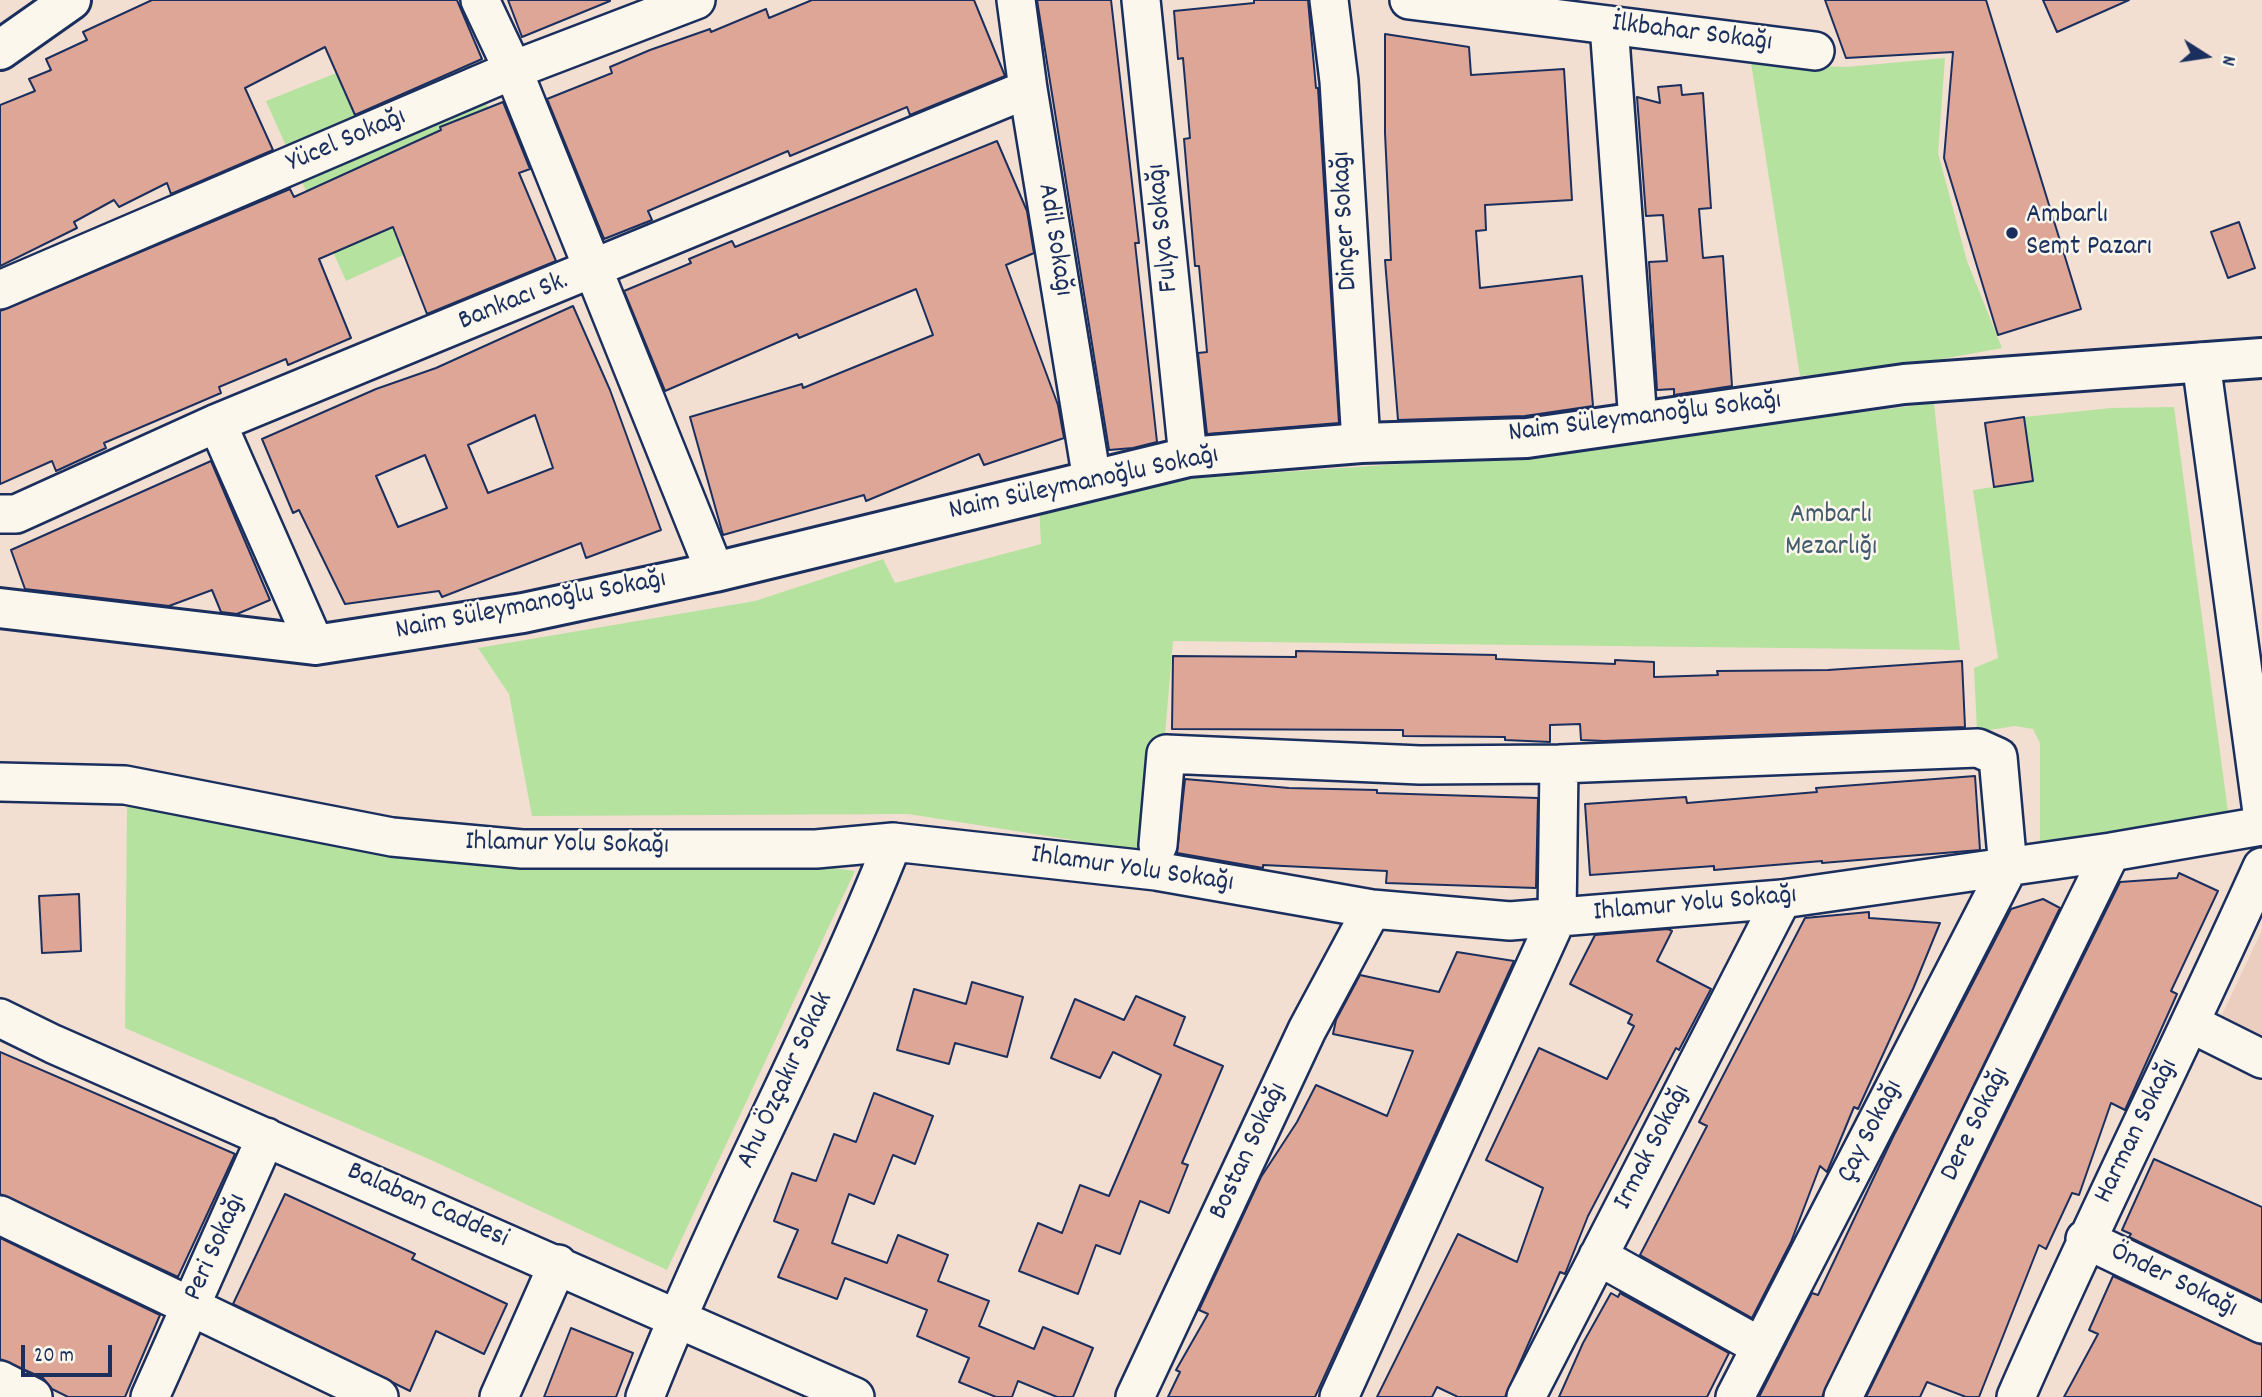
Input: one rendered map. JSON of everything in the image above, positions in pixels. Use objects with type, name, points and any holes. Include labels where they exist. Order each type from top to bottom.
[{"type":"main road","points":[[0,50],[71,0]]},
{"type":"main road","name":"Naim Süleymanoğlu Sokağı","points":[[0,608],[315,645],[523,613],[715,572],[1188,457],[1361,443],[1527,438],[1904,384],[2262,358]]},
{"type":"street","points":[[480,0],[513,71],[591,271],[715,572]]},
{"type":"street","name":"Yücel Sokağı","points":[[0,290],[513,71],[696,0]]},
{"type":"street","name":"Adil Sokağı","points":[[1016,0],[1092,480]]},
{"type":"street","name":"Fulya Sokağı","points":[[1141,0],[1188,457]]},
{"type":"street","name":"Dinçer Sokağı","points":[[1329,0],[1339,81],[1361,443]]},
{"type":"street","name":"İlkbahar Sokağı","points":[[1409,0],[1568,10],[1609,25],[1815,51]]},
{"type":"street","points":[[1609,25],[1638,422]]},
{"type":"street","name":"Bankacı Sk.","points":[[0,514],[16,514],[217,423],[1028,89]]},
{"type":"street","points":[[2201,362],[2262,812]]},
{"type":"street","points":[[217,423],[315,645]]},
{"type":"street","points":[[1158,845],[1166,754],[1420,765],[1559,764],[1978,748],[1998,757],[2008,868]]},
{"type":"street","points":[[1339,1397],[1557,918],[1559,764]]},
{"type":"street","name":"Ihlamur Yolu Sokağı","points":[[0,782],[125,785],[391,838],[522,849],[816,849],[892,842],[1156,871],[1372,909],[1510,921],[1782,899],[2008,868],[2262,826]]},
{"type":"street","name":"Ahu Özçakır Sokak","points":[[645,1397],[676,1318],[818,1016],[892,842]]},
{"type":"street","name":"Dere Sokağı","points":[[1843,1397],[2111,852]]},
{"type":"street","name":"Harman Sokağı","points":[[2016,1397],[2085,1239],[2192,1024],[2262,867]]},
{"type":"street","name":"Çay Sokağı","points":[[1735,1397],[2008,868]]},
{"type":"street","name":"Irmak Sokağı","points":[[1526,1397],[1782,899]]},
{"type":"street","name":"Bostan Sokağı","points":[[1135,1397],[1307,1030],[1372,909]]},
{"type":"street","name":"Balaban Caddesi","points":[[0,1018],[855,1397]]},
{"type":"street","points":[[2192,1024],[2262,1059]]},
{"type":"street","name":"Peri Sokağı","points":[[150,1397],[267,1137]]},
{"type":"street","points":[[0,1215],[379,1397]]},
{"type":"street","name":"Önder Sokağı","points":[[2085,1239],[2262,1324]]},
{"type":"street","points":[[1598,1256],[1761,1347]]},
{"type":"street","points":[[499,1397],[558,1264]]},
{"type":"street","points":[[0,1380],[33,1397]]},
{"type":"shaded area","points":[[2262,930],[2262,1042],[2220,1019]]},
{"type":"green space","points":[[452,27],[529,198],[346,281],[266,101]]},
{"type":"green space","points":[[1945,58],[1938,153],[1967,261],[2002,348],[1887,369],[1800,376],[1751,63],[1846,67]]},
{"type":"green space","name":"Ambarlı Mezarlığı","points":[[1934,403],[1960,650],[1173,641],[1155,853],[908,814],[532,816],[509,694],[478,648],[755,601],[883,559],[895,583],[1041,544],[1039,505],[1195,478],[1533,455]]},
{"type":"green space","points":[[2174,407],[2228,812],[2040,849],[2040,743],[2033,729],[2015,726],[1977,732],[1974,668],[1998,658],[1973,490],[2033,481],[2024,417],[2111,408]]},
{"type":"green space","points":[[127,803],[490,864],[833,868],[855,871],[667,1270],[431,1160],[125,1028]]},
{"type":"building","points":[[152,0],[457,0],[482,59],[355,115],[325,47],[245,88],[273,150],[171,194],[167,183],[119,207],[114,200],[74,222],[77,228],[0,266],[0,105],[35,91],[29,79],[51,70],[46,59],[87,40],[83,32]]},
{"type":"building","points":[[508,0],[610,0],[610,1],[522,37]]},
{"type":"building","points":[[812,0],[974,0],[1005,76],[910,115],[907,107],[790,156],[788,151],[648,211],[652,220],[604,239],[547,99],[612,73],[610,67],[650,50],[710,29],[711,32],[766,9],[769,18]]},
{"type":"building","points":[[1037,0],[1111,0],[1139,243],[1135,243],[1157,442],[1133,448],[1109,450]]},
{"type":"building","points":[[1254,0],[1308,0],[1318,88],[1339,423],[1207,434],[1198,353],[1207,352],[1199,266],[1195,266],[1184,139],[1190,138],[1183,58],[1178,59],[1174,11],[1254,3]]},
{"type":"building","name":"Ambarlı Semt Pazarı","points":[[1825,0],[1986,0],[2081,309],[1998,335],[1944,158],[1953,52],[1846,58]]},
{"type":"building","points":[[2043,0],[2129,0],[2057,32]]},
{"type":"building","points":[[1385,34],[1469,47],[1471,75],[1564,69],[1572,200],[1485,205],[1486,230],[1476,231],[1480,288],[1582,276],[1593,406],[1525,416],[1398,420],[1385,260],[1391,260],[1385,133]]},
{"type":"building","points":[[1681,85],[1682,95],[1703,93],[1711,208],[1699,209],[1703,258],[1723,256],[1732,386],[1674,395],[1674,389],[1657,390],[1649,262],[1667,261],[1663,215],[1646,216],[1637,97],[1660,103],[1658,87]]},
{"type":"building","points":[[503,102],[530,169],[519,173],[556,261],[427,314],[393,227],[319,259],[351,338],[288,365],[286,359],[219,387],[221,393],[104,443],[106,448],[56,471],[52,461],[0,484],[0,311],[290,189],[294,197],[441,130],[440,127]]},
{"type":"building","points":[[997,141],[1027,211],[1034,253],[1006,265],[1058,405],[1064,438],[984,465],[979,454],[866,501],[864,495],[723,535],[690,417],[802,384],[803,388],[933,335],[916,289],[799,338],[797,334],[665,391],[624,291],[691,263],[689,259],[732,241],[735,247]]},
{"type":"building","points":[[2239,222],[2255,268],[2228,278],[2211,232]]},
{"type":"building","points":[[573,306],[610,390],[661,530],[586,558],[581,543],[442,597],[439,591],[345,604],[299,510],[293,513],[262,439],[376,389],[436,368]],"holes":[[[535,415],[553,468],[488,493],[468,445]],[[425,455],[447,508],[398,527],[376,476]]]},
{"type":"building","points":[[2024,417],[2033,481],[1994,487],[1985,423]]},
{"type":"building","points":[[211,461],[270,600],[237,614],[221,612],[212,590],[169,606],[25,589],[11,550]]},
{"type":"building","points":[[1296,651],[1496,655],[1496,659],[1615,664],[1615,660],[1654,662],[1654,677],[1718,675],[1717,671],[1828,670],[1962,661],[1965,727],[1604,741],[1581,740],[1580,724],[1550,725],[1550,742],[1505,740],[1505,737],[1403,736],[1403,730],[1172,729],[1173,656],[1296,657]]},
{"type":"building","points":[[1975,776],[1980,850],[1714,870],[1714,866],[1590,875],[1585,804],[1686,797],[1687,803],[1817,792],[1816,788]]},
{"type":"building","points":[[1185,779],[1289,788],[1377,790],[1377,793],[1538,798],[1536,888],[1386,883],[1387,871],[1263,865],[1263,868],[1177,853]]},
{"type":"building","points":[[2179,873],[2218,891],[2171,991],[2177,994],[2125,1110],[2111,1103],[2079,1195],[2072,1193],[2046,1249],[2039,1245],[1979,1397],[1966,1397],[1927,1382],[1920,1397],[1866,1397],[2120,882],[2177,878]]},
{"type":"building","points":[[79,894],[81,951],[42,953],[39,896]]},
{"type":"building","points":[[2043,899],[2060,908],[1822,1397],[1759,1397],[1812,1293],[1818,1295],[1893,1137],[2011,909]]},
{"type":"building","points":[[1869,912],[1869,918],[1940,923],[1858,1109],[1854,1107],[1827,1172],[1820,1166],[1791,1242],[1752,1318],[1640,1255],[1707,1126],[1699,1122],[1805,918]]},
{"type":"building","points":[[1668,929],[1672,931],[1657,961],[1711,989],[1679,1050],[1676,1048],[1588,1216],[1565,1274],[1560,1272],[1505,1397],[1458,1397],[1437,1387],[1432,1397],[1377,1397],[1458,1234],[1517,1262],[1543,1188],[1486,1160],[1539,1048],[1607,1079],[1634,1026],[1628,1023],[1632,1015],[1570,984],[1595,935]]},
{"type":"building","points":[[1457,952],[1514,961],[1315,1397],[1168,1397],[1180,1372],[1176,1370],[1208,1314],[1199,1310],[1261,1177],[1297,1122],[1316,1085],[1387,1116],[1413,1051],[1333,1034],[1336,1020],[1360,975],[1439,992]]},
{"type":"building","points":[[972,982],[1023,997],[1007,1057],[955,1043],[949,1064],[897,1050],[914,989],[966,1004]]},
{"type":"building","points":[[1136,996],[1185,1017],[1174,1045],[1223,1066],[1182,1163],[1188,1165],[1169,1213],[1140,1201],[1120,1254],[1096,1245],[1078,1294],[1019,1271],[1038,1223],[1062,1233],[1080,1185],[1109,1196],[1161,1075],[1113,1052],[1100,1078],[1051,1058],[1075,999],[1124,1020]]},
{"type":"building","points":[[0,1052],[235,1154],[178,1277],[0,1194]]},
{"type":"building","points":[[874,1093],[933,1116],[915,1164],[893,1155],[874,1204],[849,1194],[832,1243],[887,1263],[898,1235],[948,1255],[938,1281],[989,1301],[979,1326],[1034,1349],[1043,1327],[1093,1348],[1073,1397],[1057,1397],[1018,1381],[1012,1397],[996,1397],[959,1382],[969,1358],[917,1336],[927,1310],[845,1278],[837,1299],[778,1277],[798,1230],[774,1221],[792,1173],[816,1181],[834,1134],[856,1142]]},
{"type":"building","points":[[2154,1159],[2262,1207],[2262,1301],[2129,1237],[2131,1234],[2122,1230]]},
{"type":"building","points":[[285,1194],[415,1254],[412,1259],[507,1304],[484,1354],[436,1331],[410,1391],[233,1304]]},
{"type":"building","points":[[0,1238],[160,1315],[125,1397],[68,1397],[52,1389],[43,1378],[0,1359]]},
{"type":"building","points":[[2113,1276],[2262,1345],[2262,1397],[2064,1397],[2098,1334],[2089,1330]]},
{"type":"building","points":[[1611,1293],[1618,1297],[1620,1293],[1729,1353],[1707,1397],[1559,1397],[1583,1343]]},
{"type":"building","points":[[571,1328],[633,1353],[616,1397],[544,1397]]},
{"type":"place","name":"Ambarlı Semt Pazarı","points":[[2012,233]]}]
